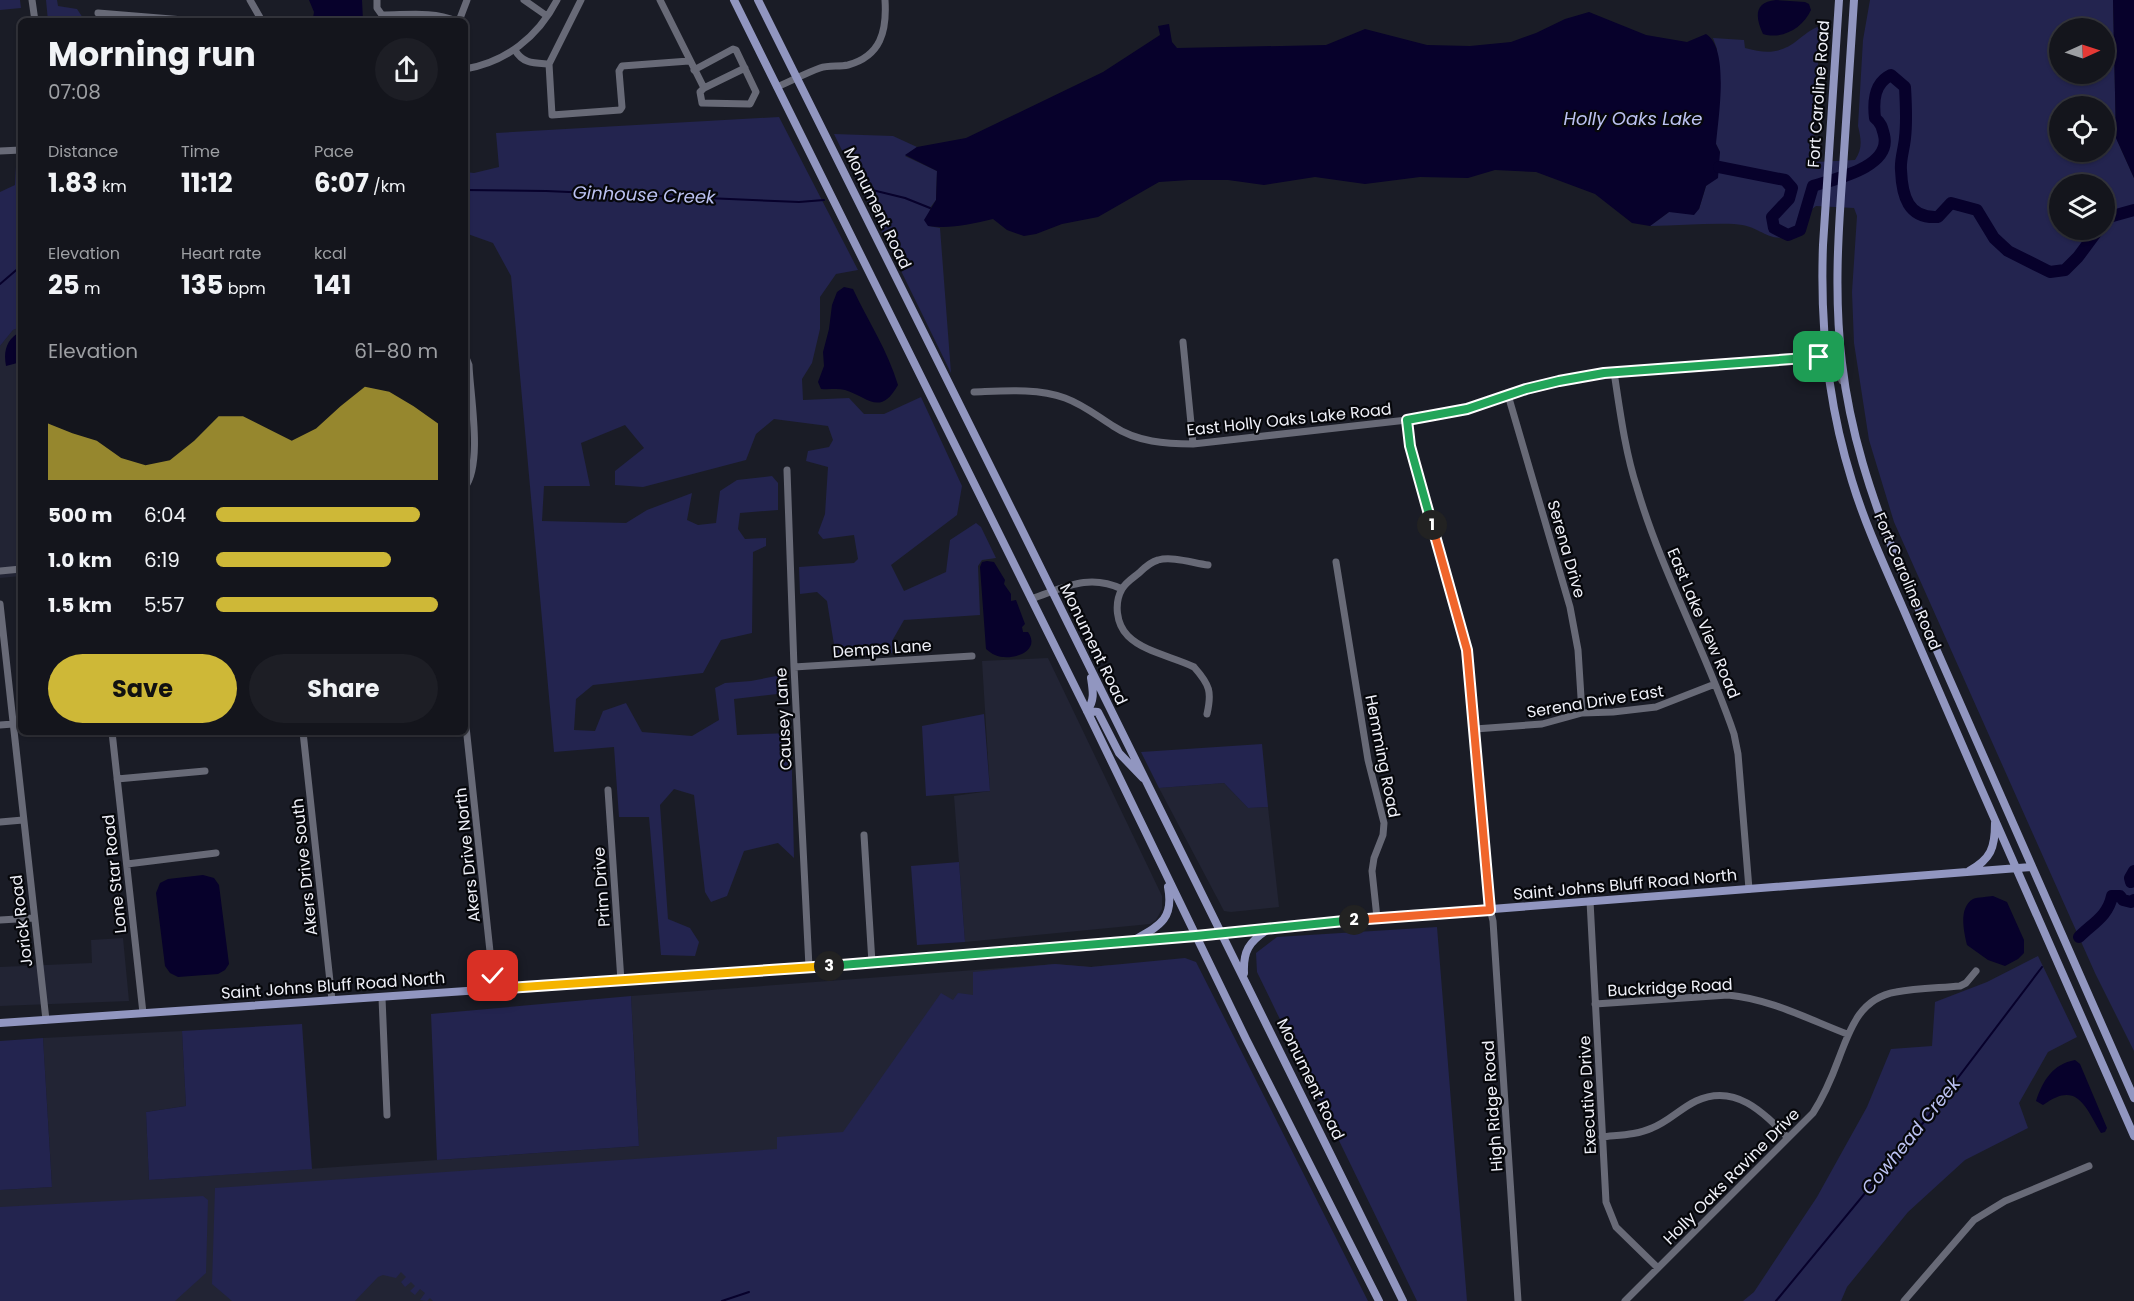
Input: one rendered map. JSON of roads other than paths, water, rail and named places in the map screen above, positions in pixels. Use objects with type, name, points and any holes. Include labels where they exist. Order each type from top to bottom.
[{"type":"main road","points":[[734,0],[1087,711],[1246,1039],[1379,1301]]},
{"type":"main road","name":"Monument Road","points":[[758,0],[1403,1301]]},
{"type":"main road","name":"Fort Caroline Road","points":[[1839,0],[1822,272],[1827,356],[1836,420],[1860,506],[2134,1136]]},
{"type":"main road","name":"Fort Caroline Road","points":[[1854,0],[1840,206],[1837,293],[1845,388],[1860,457],[1880,519],[2134,1098]]},
{"type":"main road","points":[[1087,711],[1094,697],[1089,667]]},
{"type":"main road","points":[[1087,711],[1098,712],[1119,753],[1132,769],[1147,781]]},
{"type":"main road","points":[[1963,872],[1987,858],[1995,843],[1995,820]]},
{"type":"main road","name":"Saint Johns Bluff Road North","points":[[0,1023],[809,968],[1196,936],[1377,918],[2031,867]]},
{"type":"main road","points":[[1132,941],[1154,929],[1167,916],[1170,898],[1165,875]]},
{"type":"main road","points":[[1244,977],[1243,959],[1246,950],[1256,938],[1270,928]]},
{"type":"street","points":[[32,0],[34,18]]},
{"type":"street","points":[[250,0],[260,18]]},
{"type":"street","points":[[377,0],[377,8],[382,15],[420,13],[449,18]]},
{"type":"street","points":[[459,18],[467,0]]},
{"type":"street","points":[[524,0],[547,16]]},
{"type":"street","points":[[468,68],[492,62],[515,50],[527,40],[557,0]]},
{"type":"street","points":[[580,0],[549,64],[552,115],[620,110],[622,107],[619,71],[622,66],[689,61]]},
{"type":"street","points":[[660,0],[704,88]]},
{"type":"street","points":[[777,87],[819,69],[855,62],[870,55],[884,32],[885,0]]},
{"type":"street","points":[[98,13],[159,18]]},
{"type":"street","points":[[694,70],[733,49],[736,50],[745,68],[756,92],[750,104],[702,103],[700,92],[745,68]]},
{"type":"street","points":[[515,50],[526,62],[549,64]]},
{"type":"street","points":[[0,151],[18,150]]},
{"type":"street","points":[[1183,342],[1193,444]]},
{"type":"street","points":[[1827,356],[1834,361],[1845,388]]},
{"type":"street","name":"East Holly Oaks Lake Road","points":[[974,392],[1023,391],[1062,397],[1081,405],[1114,427],[1133,436],[1168,444],[1193,444],[1407,420],[1467,409],[1559,381],[1614,372],[1827,356]]},
{"type":"street","points":[[468,365],[469,418],[475,458],[473,472],[468,481]]},
{"type":"street","name":"East Lake View Road","points":[[1614,372],[1637,491],[1664,566],[1734,734],[1738,754],[1749,888]]},
{"type":"street","name":"Serena Drive","points":[[1508,396],[1570,607],[1578,650],[1582,713]]},
{"type":"street","name":"High Ridge Road","points":[[1407,420],[1410,446],[1467,650],[1490,910],[1493,921],[1518,1301]]},
{"type":"street","name":"Causey Lane","points":[[787,470],[809,968]]},
{"type":"street","points":[[1207,714],[1211,696],[1209,686],[1194,667],[1135,642],[1126,635],[1118,616],[1118,604],[1122,589],[1157,560],[1208,566]]},
{"type":"street","name":"Hemming Road","points":[[1336,562],[1368,760],[1384,823],[1383,835],[1374,858],[1372,871],[1377,918]]},
{"type":"street","points":[[0,571],[18,569]]},
{"type":"street","points":[[1031,599],[1088,581],[1113,585],[1122,589]]},
{"type":"street","name":"Jorick Road","points":[[0,604],[46,1020]]},
{"type":"street","name":"Demps Lane","points":[[794,667],[972,656]]},
{"type":"street","name":"Serena Drive East","points":[[1475,729],[1542,724],[1582,713],[1656,707],[1715,684]]},
{"type":"street","points":[[0,725],[13,724]]},
{"type":"street","name":"Lone Star Road","points":[[112,735],[143,1013]]},
{"type":"street","name":"Akers Drive South","points":[[303,735],[332,1000]]},
{"type":"street","name":"Akers Drive North","points":[[467,735],[494,989]]},
{"type":"street","points":[[117,779],[205,771]]},
{"type":"street","name":"Prim Drive","points":[[608,790],[621,981]]},
{"type":"street","points":[[0,822],[23,820]]},
{"type":"street","points":[[864,835],[872,963]]},
{"type":"street","points":[[127,864],[216,852]]},
{"type":"street","name":"Executive Drive","points":[[1590,901],[1606,1202],[1616,1227],[1658,1269]]},
{"type":"street","points":[[0,920],[34,918]]},
{"type":"street","name":"Holly Oaks Ravine Drive","points":[[1625,1301],[1813,1113],[1839,1058],[1847,1034],[1860,1013],[1871,1002],[1895,992],[1960,986],[1966,983],[1976,971]]},
{"type":"street","name":"Buckridge Road","points":[[1595,1005],[1728,995],[1767,1002],[1847,1034]]},
{"type":"street","points":[[382,998],[387,1115]]},
{"type":"street","points":[[1602,1137],[1640,1133],[1651,1129],[1696,1101],[1713,1096],[1725,1096],[1746,1101],[1757,1108],[1788,1138]]},
{"type":"street","points":[[1904,1301],[1974,1220],[2005,1201],[2089,1166]]},
{"type":"water","points":[[309,0],[362,0],[363,18],[313,18],[314,12]]},
{"type":"water","points":[[1776,0],[1805,2],[1809,4],[1811,10],[1803,22],[1791,31],[1777,35],[1763,34],[1758,11],[1764,4]]},
{"type":"water","points":[[2113,0],[2134,0],[2134,178],[2116,138]]},
{"type":"water","name":"Holly Oaks Lake","points":[[1589,12],[1646,35],[1687,42],[1706,34],[1713,42],[1718,54],[1721,85],[1716,144],[1720,152],[1718,178],[1706,186],[1699,209],[1694,215],[1669,212],[1650,226],[1632,223],[1595,194],[1536,172],[1495,170],[1468,178],[1420,177],[1365,184],[1315,177],[1264,185],[1228,180],[1159,182],[1098,217],[1062,224],[1024,236],[1007,230],[993,219],[953,226],[928,226],[924,220],[936,200],[937,171],[905,155],[917,147],[966,138],[1103,72],[1160,35],[1158,26],[1169,24],[1172,42],[1177,48],[1326,45],[1365,29],[1427,45],[1470,46],[1511,42],[1565,19]]},
{"type":"water","points":[[844,287],[853,289],[883,348],[898,385],[891,395],[879,402],[867,400],[845,390],[821,389],[818,382],[824,366],[823,352],[832,305],[837,292]]},
{"type":"water","points":[[18,333],[18,363],[6,366],[5,355],[12,338]]},
{"type":"water","points":[[982,562],[994,562],[1005,580],[1004,584],[1011,594],[1011,601],[1016,600],[1025,624],[1022,627],[1023,632],[1028,632],[1031,639],[1028,650],[1022,654],[1001,657],[986,649],[980,567]]},
{"type":"water","points":[[203,875],[214,878],[219,885],[229,964],[218,974],[178,977],[170,973],[165,966],[156,893],[160,883],[168,879]]},
{"type":"water","points":[[1993,896],[2007,902],[2024,940],[2024,953],[2005,966],[1988,960],[1967,945],[1965,934],[1963,920],[1968,903],[1975,898]]},
{"type":"water","points":[[2075,1060],[2080,1064],[2107,1128],[2105,1132],[2101,1133],[2085,1106],[2072,1096],[2064,1095],[2043,1105],[2036,1101],[2050,1074],[2061,1065]]},
{"type":"waterway","name":"Ginhouse Creek","points":[[1719,167],[1785,180],[1792,188],[1789,199],[1772,217],[1774,228],[1788,235],[1800,230],[1813,186],[1860,170],[1879,155],[1884,146],[1884,135],[1881,125],[1875,118],[1874,105],[1878,88],[1885,78],[1891,75],[1905,87],[1906,125],[1901,162],[1902,180],[1905,197],[1913,210],[1928,217],[1938,217],[1951,203],[1977,210],[1994,238],[2008,251],[2050,272],[2065,270],[2091,240]]},
{"type":"waterway","name":"Ginhouse Creek","points":[[860,187],[905,198],[930,208]]},
{"type":"waterway","name":"Ginhouse Creek","points":[[468,190],[546,191],[799,202],[824,200]]},
{"type":"waterway","name":"Ginhouse Creek","points":[[2115,215],[2134,210]]},
{"type":"waterway","name":"Ginhouse Creek","points":[[0,284],[18,269]]},
{"type":"waterway","name":"Cowhead Creek","points":[[2134,871],[2130,878],[2131,882],[2134,881]]},
{"type":"waterway","name":"Cowhead Creek","points":[[2079,937],[2099,919],[2107,909],[2112,896],[2120,896],[2123,900],[2131,902],[2134,900]]},
{"type":"waterway","name":"Cowhead Creek","points":[[1776,1301],[1932,1112],[2042,967]]},
{"type":"waterway","points":[[722,1301],[749,1292]]}]
